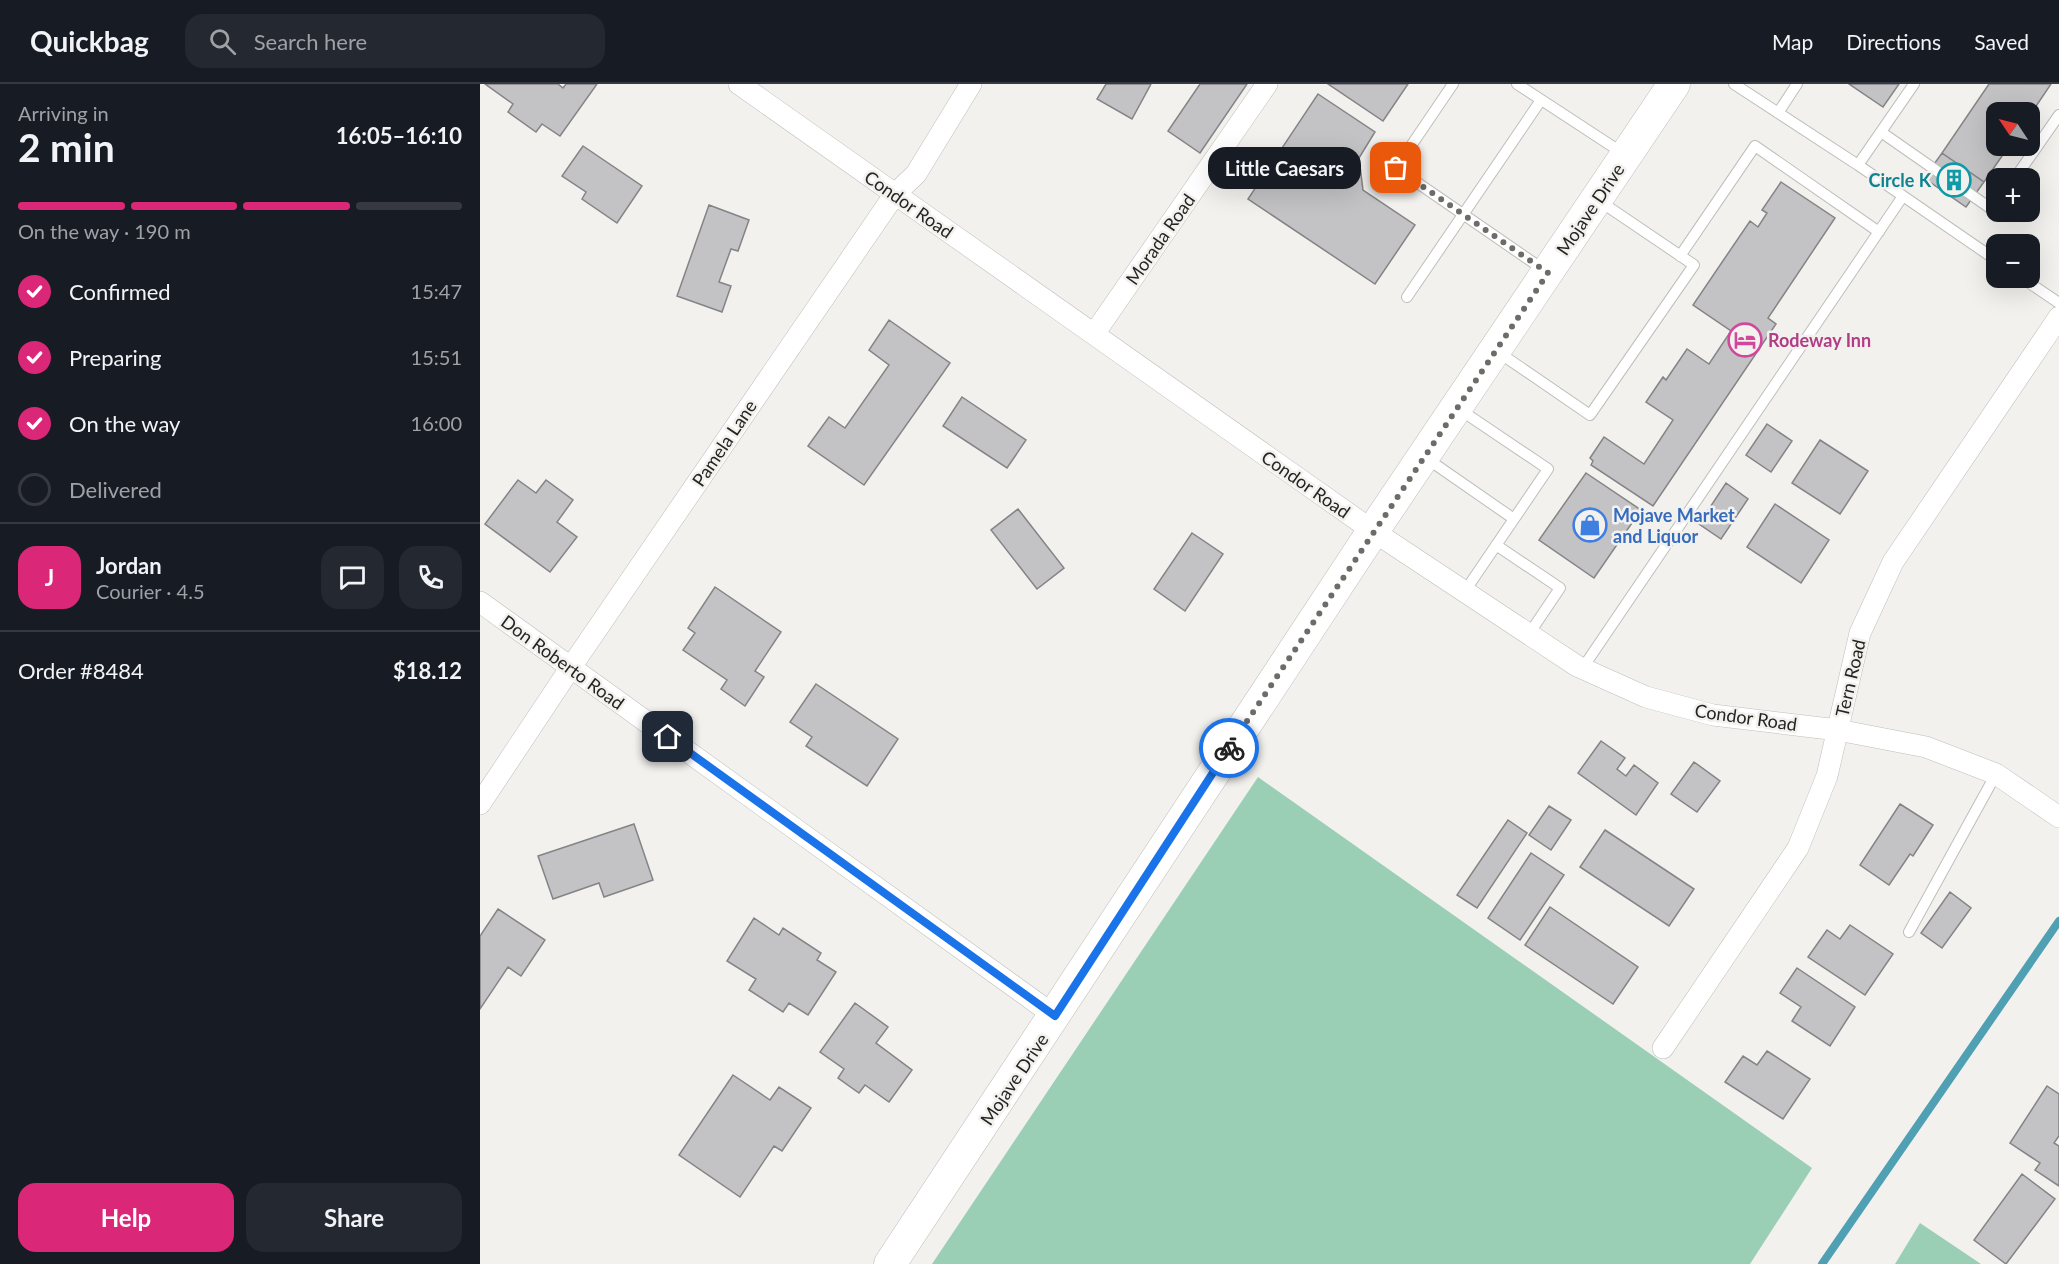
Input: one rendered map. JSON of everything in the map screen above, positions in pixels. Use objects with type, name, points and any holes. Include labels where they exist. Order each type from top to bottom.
[{"type":"main road","name":"Mojave Drive","points":[[890,1264],[1373,531],[1674,84]]},
{"type":"street","name":"Condor Road","points":[[739,84],[1373,531],[1582,669],[1646,698],[1713,715],[1838,730],[1926,747],[1996,774],[2059,817]]},
{"type":"street","name":"Pamela Lane","points":[[480,804],[894,194],[916,174],[971,84]]},
{"type":"street","name":"Morada Road","points":[[1094,334],[1267,84]]},
{"type":"street","name":"Tern Road","points":[[1663,1048],[1798,848],[1827,776],[1860,633],[1893,561],[2059,317]]},
{"type":"street","name":"Don Roberto Road","points":[[480,602],[1055,1016]]},
{"type":"lane","points":[[1453,84],[1396,168],[1548,273]]},
{"type":"lane","points":[[1517,84],[1626,155]]},
{"type":"lane","points":[[1734,84],[1858,165],[1986,253]]},
{"type":"lane","points":[[1778,113],[1797,84]]},
{"type":"lane","points":[[1858,165],[1914,84]]},
{"type":"lane","points":[[1407,297],[1541,100]]},
{"type":"lane","points":[[2022,168],[2059,115]]},
{"type":"lane","points":[[1881,132],[1986,205]]},
{"type":"lane","points":[[1680,256],[1755,146],[1879,232]]},
{"type":"lane","points":[[1582,669],[1903,196]]},
{"type":"lane","points":[[1495,350],[1590,415],[1694,265],[1597,199]]},
{"type":"lane","points":[[2037,288],[2059,303]]},
{"type":"lane","points":[[1456,408],[1548,469],[1465,591]]},
{"type":"lane","points":[[1424,456],[1514,519]]},
{"type":"lane","points":[[1496,545],[1560,588],[1529,634]]},
{"type":"lane","points":[[1909,932],[1996,774]]},
{"type":"green space","points":[[1258,777],[1812,1168],[1750,1264],[932,1264]]},
{"type":"green space","points":[[1920,1223],[1981,1264],[1895,1264]]},
{"type":"building","points":[[485,84],[558,84],[563,88],[566,84],[597,84],[560,136],[542,124],[536,132],[508,112],[513,104]]},
{"type":"building","points":[[1106,84],[1151,84],[1132,119],[1097,99]]},
{"type":"building","points":[[1200,84],[1247,84],[1200,153],[1168,131]]},
{"type":"building","points":[[1328,84],[1408,84],[1383,121]]},
{"type":"building","points":[[1849,84],[1899,84],[1883,107]]},
{"type":"building","name":"Circle K","points":[[1989,84],[2051,84],[2039,102],[1986,102],[1986,156],[2002,156],[1994,168],[1986,168],[1984,182],[1942,153]]},
{"type":"building","points":[[1318,94],[1375,132],[1359,158],[1363,190],[1415,225],[1375,284],[1248,199]]},
{"type":"building","points":[[583,146],[642,186],[617,223],[582,199],[586,192],[562,176]]},
{"type":"building","name":"Circle K","points":[[1942,153],[1984,182],[1966,207],[1924,178]]},
{"type":"building","name":"Rodeway Inn","points":[[1781,182],[1835,218],[1768,318],[1776,324],[1653,506],[1591,465],[1593,461],[1590,458],[1604,437],[1644,464],[1673,420],[1646,402],[1663,377],[1666,380],[1687,349],[1709,364],[1731,331],[1693,305],[1750,221],[1758,227],[1767,213],[1762,210]]},
{"type":"building","points":[[709,205],[749,220],[738,251],[731,249],[719,282],[731,286],[722,312],[677,296]]},
{"type":"building","points":[[889,320],[950,363],[864,485],[808,446],[829,417],[845,428],[889,365],[869,350]]},
{"type":"building","points":[[962,397],[1026,440],[1007,468],[943,426]]},
{"type":"building","points":[[1767,424],[1792,441],[1771,472],[1746,455]]},
{"type":"building","points":[[1820,440],[1868,471],[1840,514],[1792,483]]},
{"type":"building","name":"Mojave Market and Liquor","points":[[1586,473],[1641,510],[1594,578],[1539,540]]},
{"type":"building","points":[[518,480],[536,493],[546,480],[573,500],[557,522],[577,537],[550,572],[485,524]]},
{"type":"building","points":[[1726,483],[1748,499],[1721,539],[1699,524]]},
{"type":"building","points":[[1775,504],[1829,540],[1801,583],[1747,547]]},
{"type":"building","points":[[1018,509],[1064,568],[1037,589],[991,530]]},
{"type":"building","points":[[1192,533],[1223,554],[1185,611],[1154,589]]},
{"type":"building","points":[[715,587],[781,632],[755,671],[764,677],[745,706],[721,689],[727,680],[683,650],[695,633],[688,628]]},
{"type":"building","points":[[816,684],[898,739],[867,786],[806,746],[812,737],[790,722]]},
{"type":"building","points":[[1601,741],[1625,758],[1617,769],[1626,776],[1634,765],[1658,783],[1636,815],[1578,773]]},
{"type":"building","points":[[1694,762],[1720,781],[1697,812],[1671,794]]},
{"type":"building","points":[[1900,804],[1933,825],[1913,856],[1910,854],[1889,885],[1860,865]]},
{"type":"building","points":[[1549,806],[1571,820],[1551,850],[1529,835]]},
{"type":"building","points":[[1508,820],[1527,833],[1477,908],[1457,895]]},
{"type":"building","points":[[634,824],[653,880],[604,897],[599,883],[553,899],[538,856]]},
{"type":"building","points":[[1605,830],[1694,889],[1669,926],[1580,867]]},
{"type":"building","points":[[1531,853],[1564,875],[1520,940],[1488,918]]},
{"type":"building","points":[[1950,892],[1971,908],[1942,948],[1921,933]]},
{"type":"building","points":[[1550,907],[1638,967],[1613,1004],[1525,945]]},
{"type":"building","points":[[498,909],[545,940],[521,976],[508,967],[480,1009],[480,936]]},
{"type":"building","points":[[754,918],[779,935],[783,928],[821,953],[817,960],[836,972],[808,1015],[789,1003],[783,1012],[749,990],[756,979],[727,961]]},
{"type":"building","points":[[1850,925],[1893,954],[1865,995],[1808,957],[1827,930],[1840,939]]},
{"type":"building","points":[[1797,968],[1855,1007],[1830,1046],[1792,1021],[1801,1007],[1780,993]]},
{"type":"building","points":[[855,1003],[888,1027],[876,1043],[912,1070],[889,1102],[865,1085],[859,1093],[838,1078],[844,1069],[820,1052]]},
{"type":"building","points":[[1767,1051],[1810,1079],[1783,1119],[1725,1082],[1743,1056],[1757,1065]]},
{"type":"building","points":[[733,1075],[770,1100],[779,1087],[811,1108],[782,1151],[774,1146],[740,1197],[679,1155]]},
{"type":"building","points":[[2047,1086],[2059,1094],[2059,1136],[2054,1143],[2059,1146],[2059,1186],[2035,1170],[2040,1163],[2010,1143]]},
{"type":"building","points":[[2022,1174],[2055,1199],[2006,1264],[1974,1240]]},
{"type":"waterway","points":[[1822,1264],[2059,921]]},
{"type":"way so far","points":[[1229,748],[1548,273],[1396,168]]},
{"type":"place","name":"Little Caesars","points":[[1396,168]]},
{"type":"place","name":"Circle K","points":[[1954,180]]},
{"type":"place","name":"Rodeway Inn","points":[[1745,340]]},
{"type":"place","name":"Mojave Market and Liquor","points":[[1590,525]]},
{"type":"route","points":[[668,737],[1055,1016],[1229,748]]}]
